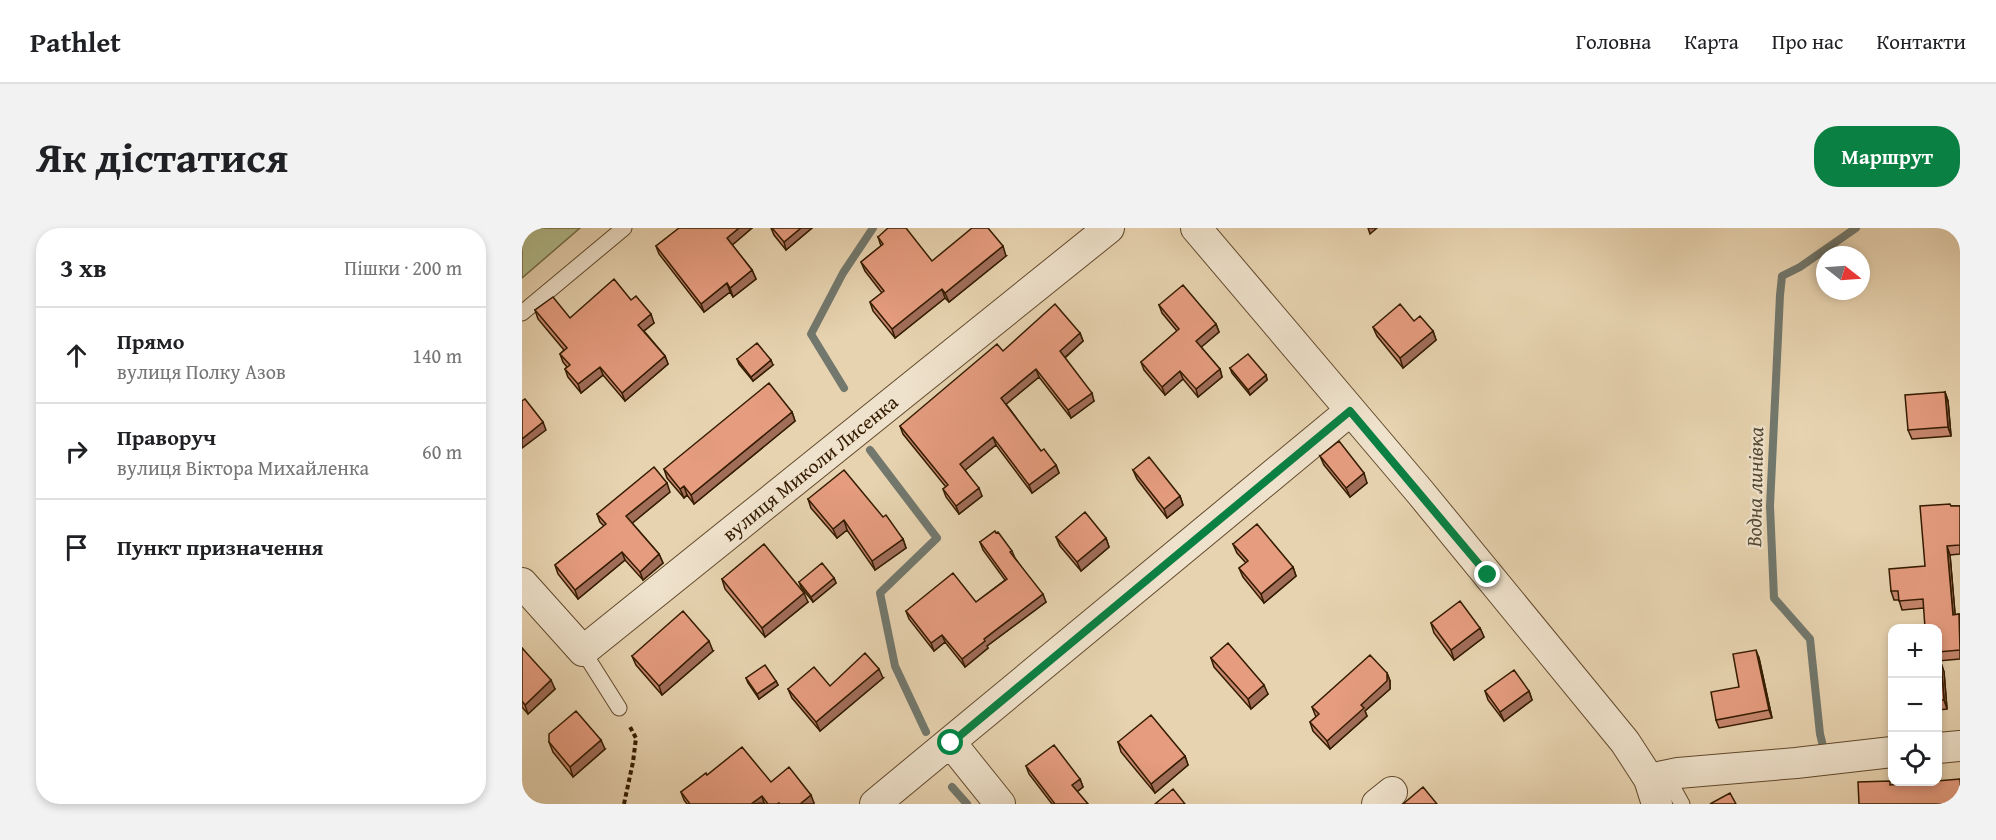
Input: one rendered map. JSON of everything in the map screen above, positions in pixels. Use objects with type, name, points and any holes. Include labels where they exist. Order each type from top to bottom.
[{"type":"street","name":"вулиця Миколи Лисенка","points":[[583,651],[1109,228]]},
{"type":"street","points":[[1196,228],[1420,492],[1610,724],[1657,786],[1796,764],[1888,753]]},
{"type":"street","points":[[875,804],[1350,411]]},
{"type":"street","points":[[522,583],[583,651]]},
{"type":"street","points":[[951,743],[1000,804]]},
{"type":"street","points":[[1942,748],[1960,746]]},
{"type":"lane","points":[[522,314],[624,228]]},
{"type":"lane","points":[[583,651],[619,708]]},
{"type":"lane","points":[[1657,786],[1682,804]]},
{"type":"path","points":[[619,708],[636,738],[624,804]]},
{"type":"green space","points":[[522,228],[580,228],[522,278]]},
{"type":"building","points":[[679,228],[739,228],[727,238],[752,270],[730,288],[727,283],[701,304],[656,246]]},
{"type":"building","points":[[772,228],[801,228],[784,242]]},
{"type":"building","points":[[888,228],[906,228],[932,261],[972,228],[988,228],[1003,246],[945,293],[942,289],[892,329],[870,302],[884,291],[861,262],[883,244],[878,237]]},
{"type":"building","points":[[614,279],[631,300],[636,296],[651,314],[638,325],[665,356],[622,393],[600,367],[578,384],[565,369],[570,365],[560,354],[567,348],[535,310],[553,297],[570,318]]},
{"type":"building","points":[[1183,285],[1216,324],[1196,341],[1220,369],[1196,389],[1180,371],[1162,387],[1141,362],[1179,329],[1159,305]]},
{"type":"building","points":[[1055,304],[1080,333],[1060,351],[1092,393],[1068,410],[1036,369],[1001,398],[1041,451],[1044,449],[1056,465],[1029,485],[993,437],[960,464],[979,488],[956,506],[943,489],[948,485],[900,426],[997,344],[1003,351]]},
{"type":"building","points":[[1400,304],[1414,321],[1420,316],[1433,331],[1400,358],[1373,327]]},
{"type":"building","points":[[757,343],[771,360],[751,377],[737,359]]},
{"type":"building","points":[[1248,354],[1266,375],[1248,390],[1230,368]]},
{"type":"building","points":[[769,383],[792,412],[691,495],[684,486],[680,489],[664,469]]},
{"type":"building","points":[[1945,392],[1948,427],[1908,430],[1905,395]]},
{"type":"building","points":[[525,399],[543,422],[522,439],[522,401]]},
{"type":"building","points":[[1339,441],[1364,473],[1346,488],[1320,456]]},
{"type":"building","points":[[1149,457],[1180,496],[1164,509],[1133,470]]},
{"type":"building","points":[[654,467],[667,483],[626,516],[659,554],[640,572],[622,552],[575,590],[555,565],[606,524],[597,514]]},
{"type":"building","points":[[844,470],[883,517],[886,515],[903,539],[872,561],[844,520],[833,529],[808,499]]},
{"type":"building","points":[[1950,504],[1960,506],[1960,545],[1947,546],[1953,615],[1959,614],[1960,650],[1942,652],[1942,624],[1925,624],[1923,599],[1899,601],[1898,591],[1891,591],[1889,569],[1925,566],[1920,506]]},
{"type":"building","points":[[1085,512],[1106,538],[1077,562],[1056,537]]},
{"type":"building","points":[[1257,524],[1293,567],[1261,594],[1239,568],[1248,561],[1233,544]]},
{"type":"building","points":[[995,531],[1043,594],[984,639],[985,641],[962,659],[942,635],[931,643],[906,611],[953,573],[976,602],[1007,579],[980,542]]},
{"type":"building","points":[[764,544],[804,593],[762,628],[722,579]]},
{"type":"building","points":[[822,563],[834,578],[811,597],[799,582]]},
{"type":"building","points":[[1460,601],[1480,628],[1451,650],[1431,623]]},
{"type":"building","points":[[683,611],[709,641],[659,686],[632,656]]},
{"type":"building","points":[[1228,643],[1264,685],[1248,699],[1211,658]]},
{"type":"building","points":[[522,648],[551,680],[525,705],[522,701]]},
{"type":"building","points":[[1756,650],[1769,710],[1716,720],[1711,692],[1739,687],[1733,654]]},
{"type":"building","points":[[865,653],[879,669],[816,722],[788,689],[814,667],[830,686]]},
{"type":"building","points":[[1370,655],[1387,673],[1387,681],[1361,705],[1364,708],[1327,741],[1310,722],[1319,714],[1312,707]]},
{"type":"building","points":[[765,665],[776,681],[757,694],[746,678]]},
{"type":"building","points":[[1514,670],[1529,691],[1500,712],[1485,691]]},
{"type":"building","points":[[1942,675],[1944,700],[1942,700]]},
{"type":"building","points":[[576,711],[601,740],[570,767],[549,742],[549,734]]},
{"type":"building","points":[[1151,715],[1185,756],[1151,784],[1118,742]]},
{"type":"building","points":[[1054,745],[1080,779],[1072,785],[1088,804],[1055,804],[1026,766]]},
{"type":"building","points":[[742,747],[771,782],[789,767],[811,795],[800,804],[768,804],[762,796],[751,804],[690,804],[681,792]]},
{"type":"building","points":[[1960,779],[1960,804],[1859,804],[1858,782],[1888,781],[1888,786],[1942,786],[1942,781]]},
{"type":"building","points":[[1423,787],[1437,804],[1403,804]]},
{"type":"building","points":[[1173,789],[1185,804],[1155,804]]},
{"type":"building","points":[[1730,793],[1736,804],[1710,804]]},
{"type":"waterway","name":"Водна линівка","points":[[844,388],[811,334],[843,273],[873,228]]},
{"type":"waterway","name":"Водна линівка","points":[[1825,754],[1820,734],[1810,639],[1774,598],[1770,506],[1780,295],[1782,276],[1800,267],[1856,228]]},
{"type":"waterway","name":"Водна линівка","points":[[870,450],[937,538],[880,593],[895,666],[926,732]]},
{"type":"waterway","name":"Водна линівка","points":[[952,787],[967,804]]},
{"type":"route","points":[[951,743],[1350,411],[1488,575]]}]
